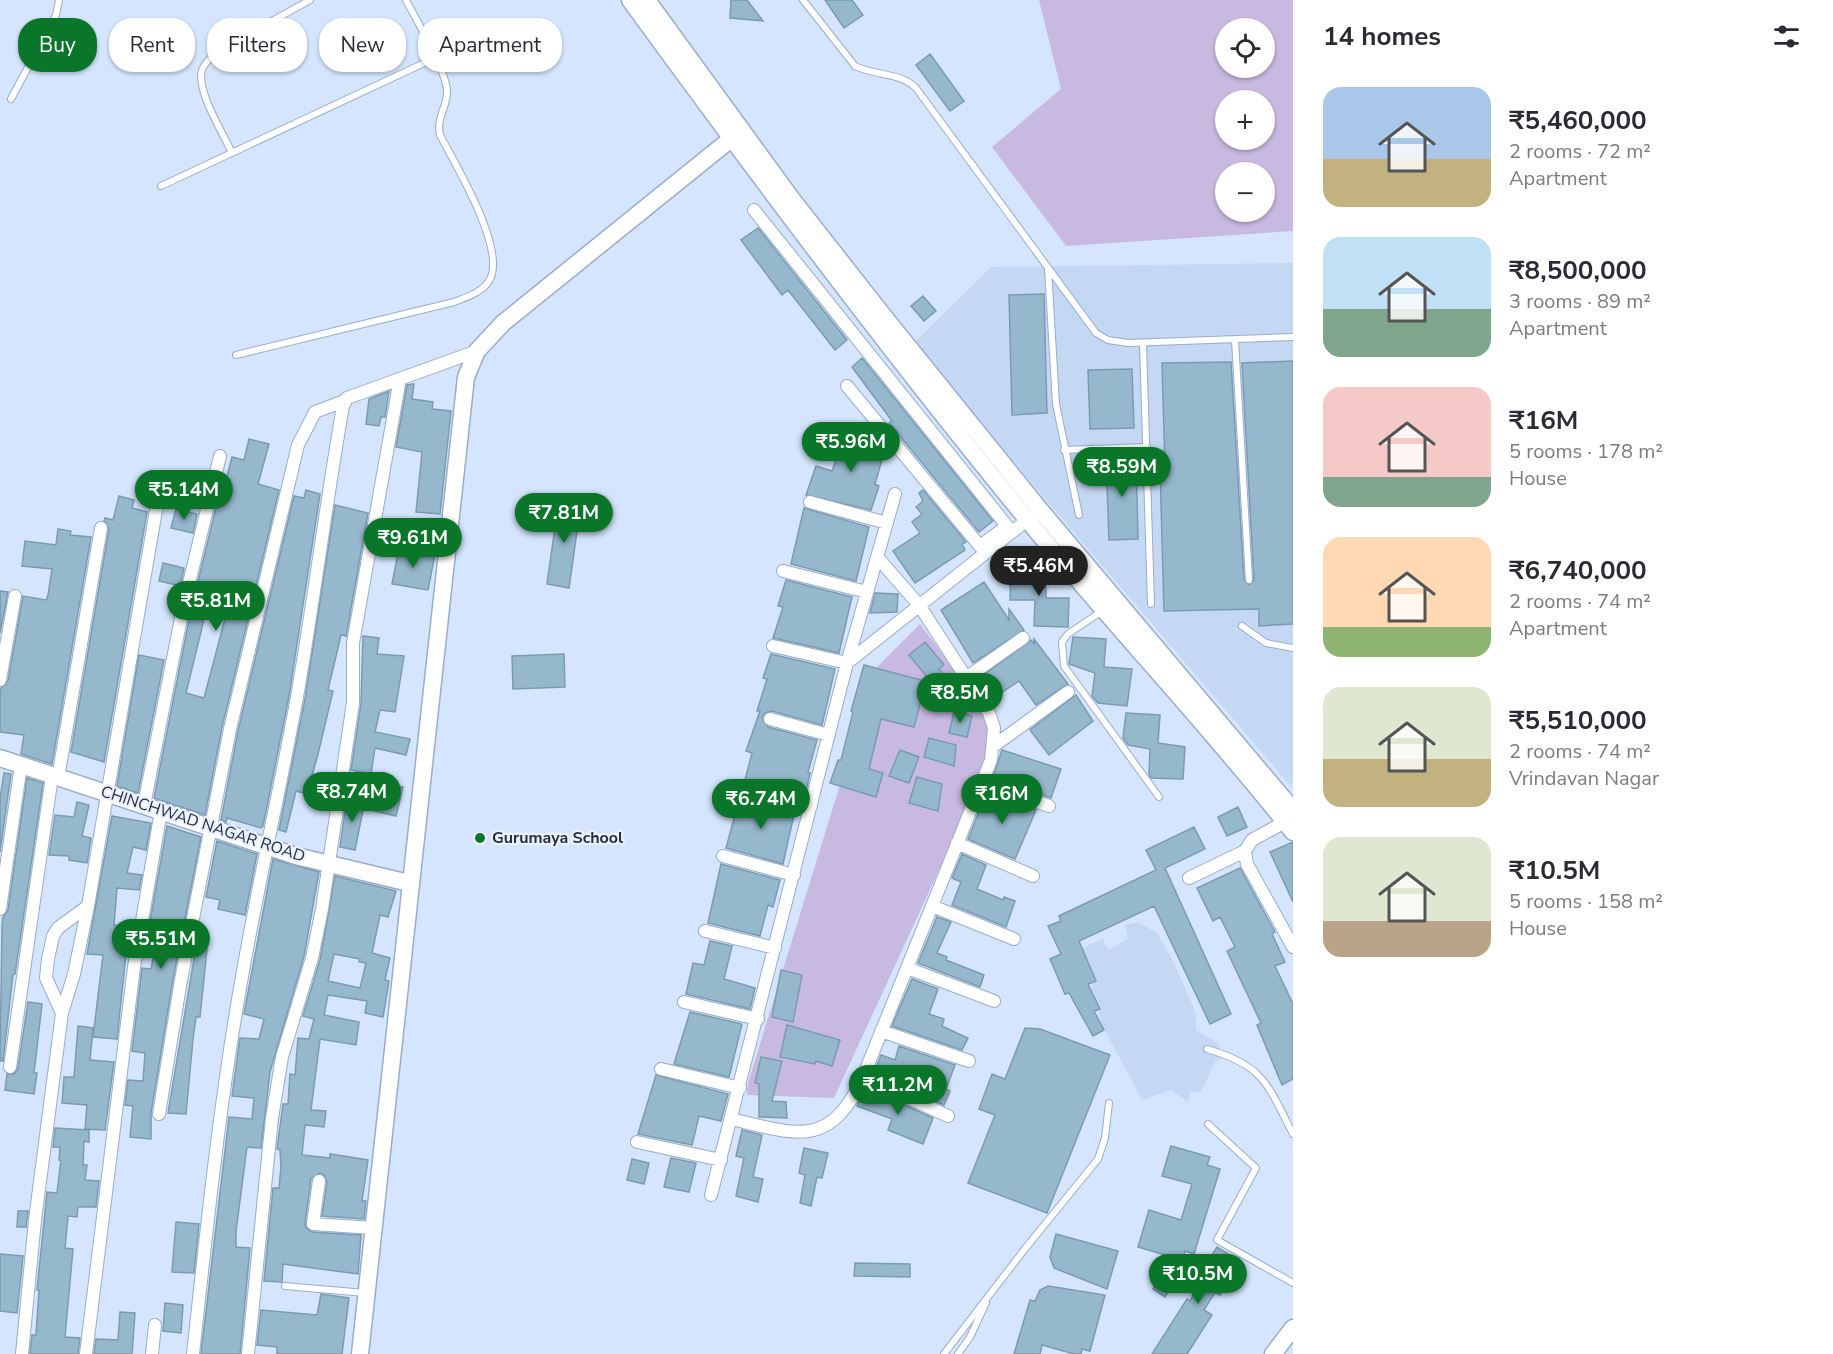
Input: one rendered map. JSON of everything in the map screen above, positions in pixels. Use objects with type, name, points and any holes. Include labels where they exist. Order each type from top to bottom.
[{"type":"street","points":[[630,0],[736,134]]},
{"type":"street","points":[[648,0],[780,206],[1290,821]]},
{"type":"street","points":[[360,1354],[409,882],[466,378],[477,351],[503,323],[736,134]]},
{"type":"street","points":[[754,210],[1007,526],[918,605],[847,663]]},
{"type":"street","points":[[159,1114],[210,827],[259,600],[298,445],[315,412],[477,351]]},
{"type":"street","points":[[248,1354],[277,1088],[282,1058],[312,958],[330,864],[353,703],[353,643],[400,379]]},
{"type":"street","points":[[847,386],[986,546]]},
{"type":"street","points":[[193,1354],[218,1126],[266,845],[297,696],[344,401]]},
{"type":"street","points":[[144,805],[183,608],[220,456]]},
{"type":"street","points":[[21,1354],[35,1220],[62,1013],[74,974],[88,906],[160,487]]},
{"type":"street","points":[[711,1195],[758,1019],[847,663],[895,494]]},
{"type":"street","points":[[810,502],[887,523]]},
{"type":"street","points":[[986,546],[1034,515]]},
{"type":"street","points":[[1034,515],[1105,609],[1290,821]]},
{"type":"street","points":[[10,1066],[55,777],[100,528]]},
{"type":"street","points":[[731,1119],[794,1133],[809,1133],[825,1126],[844,1110],[863,1077],[995,745],[994,728],[989,713],[918,605],[878,558]]},
{"type":"street","points":[[783,571],[867,592]]},
{"type":"street","points":[[0,680],[15,596]]},
{"type":"street","points":[[966,678],[1023,638]]},
{"type":"street","points":[[773,646],[847,663]]},
{"type":"street","points":[[995,745],[1068,692]]},
{"type":"street","points":[[770,718],[829,735]]},
{"type":"street","name":"CHINCHWAD NAGAR ROAD","points":[[0,758],[266,845],[330,864],[409,882]]},
{"type":"street","points":[[0,909],[21,765]]},
{"type":"street","points":[[982,782],[1049,806]]},
{"type":"street","points":[[739,787],[812,806]]},
{"type":"street","points":[[86,1354],[134,967],[161,811]]},
{"type":"street","points":[[1189,878],[1245,851],[1252,840],[1290,821]]},
{"type":"street","points":[[957,843],[1033,876]]},
{"type":"street","points":[[1245,851],[1247,864],[1293,947]]},
{"type":"street","points":[[723,856],[794,875]]},
{"type":"street","points":[[62,1013],[46,978],[50,951],[58,928],[88,906]]},
{"type":"street","points":[[932,906],[1014,939]]},
{"type":"street","points":[[705,931],[776,948]]},
{"type":"street","points":[[907,968],[994,1000]]},
{"type":"street","points":[[684,1002],[758,1019]]},
{"type":"street","points":[[881,1031],[969,1060]]},
{"type":"street","points":[[662,1069],[740,1088]]},
{"type":"street","points":[[863,1077],[948,1116]]},
{"type":"street","points":[[637,1142],[721,1160]]},
{"type":"street","points":[[319,1181],[313,1224],[373,1228]]},
{"type":"street","points":[[152,1354],[155,1325]]},
{"type":"street","points":[[1274,1354],[1293,1328]]},
{"type":"lane","points":[[10,99],[56,15],[59,0]]},
{"type":"lane","points":[[232,153],[202,89],[201,73],[205,64],[216,52],[309,0]]},
{"type":"lane","points":[[406,0],[418,24]]},
{"type":"lane","points":[[803,0],[855,66],[866,72],[897,76],[909,81],[916,88],[1096,333],[1108,340],[1143,343],[1293,337]]},
{"type":"lane","points":[[161,186],[418,66]]},
{"type":"lane","points":[[236,355],[454,302],[475,294],[490,279],[493,259],[489,238],[477,207],[440,135],[437,122],[447,91],[440,72]]},
{"type":"lane","points":[[1048,268],[1056,404],[1079,515]]},
{"type":"lane","points":[[1235,340],[1249,580]]},
{"type":"lane","points":[[1143,343],[1151,604]]},
{"type":"lane","points":[[1064,450],[1146,447]]},
{"type":"lane","points":[[1105,609],[1068,634],[1062,642],[1064,666],[1158,797]]},
{"type":"lane","points":[[1242,626],[1266,643],[1293,648]]},
{"type":"lane","points":[[1207,1049],[1236,1058],[1250,1066],[1263,1080],[1293,1134]]},
{"type":"lane","points":[[944,1354],[1098,1159],[1105,1138],[1110,1103]]},
{"type":"lane","points":[[1208,1124],[1256,1168],[1217,1240],[1293,1283]]},
{"type":"lane","points":[[285,1286],[366,1293]]},
{"type":"lane","points":[[957,1354],[970,1337],[992,1292]]},
{"type":"shaded area","points":[[1039,0],[1293,0],[1293,231],[1066,246],[992,147],[1061,89]]},
{"type":"shaded area","points":[[1293,263],[1293,784],[1288,783],[913,344],[991,267]]},
{"type":"shaded area","points":[[920,624],[1002,733],[834,1098],[747,1095],[748,1083],[876,668]]},
{"type":"shaded area","points":[[1138,922],[1157,933],[1171,957],[1196,1013],[1196,1030],[1219,1044],[1221,1058],[1215,1062],[1201,1092],[1191,1091],[1188,1102],[1171,1090],[1142,1100],[1102,1025],[1082,948],[1103,939],[1108,950],[1128,939],[1125,925]]},
{"type":"building","points":[[731,0],[747,0],[763,21],[730,18]]},
{"type":"building","points":[[825,0],[852,0],[863,15],[844,28]]},
{"type":"building","points":[[930,54],[964,101],[950,111],[916,65]]},
{"type":"building","points":[[758,228],[847,340],[835,350],[788,290],[782,295],[741,240]]},
{"type":"building","points":[[1044,294],[1047,413],[1012,415],[1009,295]]},
{"type":"building","points":[[923,296],[936,311],[924,321],[911,306]]},
{"type":"building","points":[[862,358],[993,521],[979,532],[889,423],[892,421],[852,367]]},
{"type":"building","points":[[1293,361],[1293,624],[1259,626],[1259,609],[1164,611],[1160,468],[1165,468],[1162,363],[1231,362],[1244,580],[1249,585],[1254,580],[1242,363]]},
{"type":"building","points":[[1132,369],[1134,428],[1090,429],[1088,370]]},
{"type":"building","points":[[414,384],[412,399],[433,402],[432,409],[451,411],[440,514],[416,512],[422,452],[396,447],[407,385]]},
{"type":"building","points":[[389,391],[385,417],[381,417],[379,426],[366,424],[369,399]]},
{"type":"building","points":[[846,429],[882,441],[886,446],[875,484],[879,486],[871,510],[806,495],[816,466],[832,471]]},
{"type":"building","points":[[249,439],[269,444],[258,484],[279,490],[222,727],[205,815],[154,798],[191,610],[224,475],[227,476],[232,457],[244,460]],"holes":[[[210,595],[230,600],[204,698],[186,693]]]},
{"type":"building","points":[[1136,456],[1138,539],[1109,540],[1106,457]]},
{"type":"building","points":[[306,490],[320,494],[289,696],[263,826],[261,828],[227,818],[226,822],[221,820],[238,731],[294,496],[304,498]]},
{"type":"building","points":[[923,490],[966,542],[962,544],[965,550],[915,583],[893,551],[920,533],[912,522],[922,514],[916,507],[923,501],[919,493]]},
{"type":"building","points":[[119,496],[134,500],[132,508],[147,512],[104,762],[71,752],[109,529],[104,521],[105,518],[113,520]]},
{"type":"building","points":[[559,499],[581,503],[569,588],[547,584]]},
{"type":"building","points":[[335,505],[368,513],[346,636],[341,635],[328,690],[333,691],[318,754],[307,794],[296,791],[286,832],[279,830],[305,699]]},
{"type":"building","points":[[804,508],[869,527],[856,581],[791,564]]},
{"type":"building","points":[[176,509],[197,514],[193,533],[171,528]]},
{"type":"building","points":[[58,529],[71,531],[70,535],[91,537],[52,764],[21,754],[24,735],[0,732],[0,695],[1,688],[8,681],[23,596],[46,600],[48,595],[52,569],[22,566],[25,541],[56,545]]},
{"type":"building","points":[[399,548],[435,554],[428,590],[392,584]]},
{"type":"building","points":[[163,563],[184,568],[180,586],[159,581]]},
{"type":"building","points":[[1011,566],[1045,568],[1046,598],[1069,598],[1068,627],[1034,626],[1035,600],[1010,600]]},
{"type":"building","points":[[786,580],[852,597],[839,653],[773,638],[783,607],[778,606]]},
{"type":"building","points":[[984,582],[1009,620],[1009,609],[1024,630],[973,663],[941,610]]},
{"type":"building","points":[[0,591],[8,592],[0,633]]},
{"type":"building","points":[[875,593],[898,594],[897,612],[870,613]]},
{"type":"building","points":[[363,636],[379,638],[377,654],[404,656],[395,712],[380,710],[375,732],[410,739],[406,755],[375,748],[371,774],[351,770],[361,704]]},
{"type":"building","points":[[1073,637],[1106,639],[1104,667],[1132,669],[1127,706],[1098,703],[1092,696],[1095,673],[1069,664]]},
{"type":"building","points":[[1034,639],[1068,684],[1036,705],[1019,681],[995,697],[981,677],[1031,640],[1034,644]]},
{"type":"building","points":[[925,642],[944,665],[939,669],[960,698],[946,708],[930,686],[927,697],[922,696],[914,727],[881,719],[869,769],[883,773],[876,797],[830,783],[838,760],[841,760],[853,712],[851,711],[864,665],[932,683],[909,655]]},
{"type":"building","points":[[564,654],[565,687],[513,689],[512,656]]},
{"type":"building","points":[[771,654],[835,669],[822,725],[772,711],[765,713],[762,717],[768,727],[817,740],[808,772],[810,773],[805,796],[745,780],[752,753],[746,751],[760,711],[757,711],[767,679],[763,678]]},
{"type":"building","points":[[139,655],[164,660],[138,793],[117,786]]},
{"type":"building","points":[[1076,695],[1093,721],[1049,755],[1030,730]]},
{"type":"building","points":[[954,712],[972,716],[967,737],[949,733]]},
{"type":"building","points":[[1126,713],[1160,715],[1158,743],[1185,747],[1183,779],[1151,778],[1149,774],[1150,749],[1128,745],[1123,738]]},
{"type":"building","points":[[929,738],[956,745],[954,766],[924,757]]},
{"type":"building","points":[[900,750],[919,757],[909,783],[889,776]]},
{"type":"building","points":[[1002,750],[1061,769],[1051,798],[993,777]]},
{"type":"building","points":[[4,773],[11,774],[0,852],[0,799]]},
{"type":"building","points":[[917,777],[942,784],[938,811],[909,803]]},
{"type":"building","points":[[27,778],[43,783],[15,974],[13,974],[3,1061],[0,1061],[2,925],[3,917],[8,910]]},
{"type":"building","points":[[372,780],[403,787],[396,816],[366,809]]},
{"type":"building","points":[[987,792],[1036,810],[1015,859],[968,839]]},
{"type":"building","points":[[740,796],[795,810],[783,864],[726,848]]},
{"type":"building","points":[[347,797],[365,800],[355,850],[340,847]]},
{"type":"building","points":[[77,802],[89,805],[82,836],[91,838],[87,863],[69,860],[69,856],[49,855],[55,815],[74,817]]},
{"type":"building","points":[[1238,807],[1247,827],[1227,836],[1218,817]]},
{"type":"building","points":[[112,816],[151,823],[146,850],[133,847],[127,873],[142,875],[139,890],[117,888],[114,925],[129,926],[117,1039],[93,1037],[103,955],[87,954]]},
{"type":"building","points":[[167,826],[201,837],[173,979],[151,1113],[151,1139],[130,1137],[133,1106],[125,1105],[128,1080],[143,1081],[145,1053],[132,1051],[142,968],[151,969],[160,924],[150,922]]},
{"type":"building","points":[[1194,827],[1205,849],[1165,868],[1231,1014],[1210,1024],[1154,906],[1079,941],[1096,981],[1088,984],[1100,1009],[1094,1011],[1104,1030],[1093,1036],[1069,993],[1065,994],[1050,959],[1061,954],[1048,926],[1061,921],[1059,916],[1156,870],[1146,850]]},
{"type":"building","points":[[217,841],[257,854],[245,915],[218,909],[220,900],[206,897]]},
{"type":"building","points":[[1293,842],[1293,902],[1270,852]]},
{"type":"building","points":[[962,854],[986,865],[977,889],[1003,900],[1004,897],[1015,901],[1006,927],[952,905],[961,882],[952,878]]},
{"type":"building","points":[[273,859],[319,872],[304,956],[270,1072],[261,1148],[247,1147],[236,1231],[236,1247],[250,1248],[240,1354],[201,1354],[229,1117],[252,1119],[254,1098],[232,1096],[240,1038],[259,1039],[264,1019],[244,1014]]},
{"type":"building","points":[[721,864],[780,880],[773,907],[768,905],[760,936],[708,923]]},
{"type":"building","points":[[1240,868],[1275,932],[1272,934],[1285,962],[1275,966],[1293,1004],[1293,1079],[1282,1085],[1257,1025],[1261,1023],[1227,951],[1235,947],[1220,917],[1213,921],[1197,888]]},
{"type":"building","points":[[335,876],[396,891],[388,917],[380,915],[372,953],[390,958],[385,980],[389,981],[383,1017],[365,1013],[367,1001],[328,995],[324,1015],[359,1022],[356,1045],[320,1039],[311,1110],[326,1111],[324,1127],[305,1125],[302,1155],[330,1158],[330,1154],[368,1160],[362,1201],[366,1201],[364,1219],[322,1216],[327,1182],[324,1175],[320,1173],[311,1179],[305,1223],[306,1228],[312,1232],[361,1235],[358,1274],[283,1264],[282,1282],[264,1281],[273,1188],[279,1188],[281,1166],[280,1150],[277,1149],[283,1104],[288,1104],[290,1074],[295,1075],[298,1038],[309,1039],[314,1019],[303,1016],[320,960]],"holes":[[[334,954],[360,959],[359,962],[366,963],[360,988],[328,981]]]},
{"type":"building","points":[[937,917],[951,922],[937,953],[947,957],[946,960],[984,975],[980,987],[918,963]]},
{"type":"building","points":[[710,941],[732,946],[724,979],[755,988],[750,1009],[686,994],[693,963],[704,965]]},
{"type":"building","points":[[196,947],[207,949],[200,1017],[196,1017],[193,1039],[186,1114],[168,1113]]},
{"type":"building","points":[[781,970],[802,975],[793,1022],[772,1017]]},
{"type":"building","points":[[912,979],[938,989],[929,1014],[944,1019],[942,1026],[968,1038],[962,1050],[892,1026]]},
{"type":"building","points":[[28,1002],[42,1004],[34,1073],[37,1073],[34,1094],[5,1090],[7,1074],[14,1074],[18,1068]]},
{"type":"building","points":[[690,1012],[742,1024],[729,1077],[674,1064]]},
{"type":"building","points":[[787,1025],[840,1040],[832,1066],[816,1061],[815,1064],[780,1057]]},
{"type":"building","points":[[78,1026],[93,1028],[90,1060],[114,1062],[105,1130],[85,1129],[87,1105],[62,1103],[64,1077],[74,1077]]},
{"type":"building","points":[[1025,1028],[1040,1029],[1110,1055],[1047,1213],[968,1183],[995,1115],[979,1109],[992,1074],[1005,1079]]},
{"type":"building","points":[[899,1046],[955,1065],[946,1089],[950,1091],[944,1105],[874,1073],[881,1055],[895,1060]]},
{"type":"building","points":[[761,1057],[782,1061],[772,1101],[786,1102],[787,1118],[759,1117],[759,1084],[755,1083]]},
{"type":"building","points":[[656,1075],[728,1094],[721,1121],[699,1116],[692,1145],[638,1134]]},
{"type":"building","points":[[867,1088],[933,1118],[923,1144],[888,1130],[892,1119],[857,1106]]},
{"type":"building","points":[[55,1128],[89,1130],[89,1142],[84,1141],[83,1165],[87,1165],[85,1180],[99,1181],[96,1207],[78,1207],[77,1217],[68,1216],[65,1248],[73,1249],[65,1337],[80,1338],[78,1354],[30,1354],[32,1335],[36,1335],[39,1290],[37,1290],[47,1192],[57,1193],[61,1160],[59,1160],[60,1147],[53,1147]]},
{"type":"building","points":[[742,1130],[762,1135],[753,1177],[763,1179],[758,1202],[736,1196],[744,1158],[736,1156]]},
{"type":"building","points":[[1171,1146],[1210,1157],[1207,1165],[1220,1169],[1194,1254],[1185,1251],[1182,1260],[1138,1247],[1149,1210],[1181,1220],[1192,1184],[1162,1176]]},
{"type":"building","points":[[804,1148],[828,1153],[822,1178],[817,1177],[811,1206],[800,1203],[805,1175],[799,1173]]},
{"type":"building","points":[[671,1158],[696,1163],[689,1192],[664,1187]]},
{"type":"building","points":[[632,1159],[649,1163],[644,1184],[627,1180]]},
{"type":"building","points":[[18,1211],[28,1211],[26,1227],[17,1227]]},
{"type":"building","points":[[176,1222],[199,1224],[194,1273],[172,1272]]},
{"type":"building","points":[[1056,1234],[1118,1251],[1107,1289],[1054,1268],[1050,1257]]},
{"type":"building","points":[[1217,1247],[1241,1262],[1220,1295],[1215,1292],[1204,1310],[1212,1315],[1187,1354],[1152,1354],[1187,1299],[1190,1301],[1202,1281],[1197,1278]]},
{"type":"building","points":[[0,1254],[23,1256],[17,1313],[0,1311]]},
{"type":"building","points":[[855,1263],[910,1264],[910,1277],[854,1276]]},
{"type":"building","points":[[1162,1274],[1174,1282],[1165,1297],[1153,1289]]},
{"type":"building","points":[[1048,1286],[1105,1295],[1090,1351],[1082,1349],[1081,1354],[1074,1354],[1042,1345],[1040,1354],[1014,1354],[1030,1300],[1035,1301],[1040,1290]]},
{"type":"building","points":[[321,1294],[349,1298],[342,1354],[277,1354],[277,1347],[257,1345],[261,1310],[317,1315]]},
{"type":"building","points":[[165,1303],[183,1305],[181,1333],[163,1331]]},
{"type":"building","points":[[120,1312],[135,1313],[132,1354],[94,1354],[96,1339],[118,1340]]},
{"type":"place","name":"Gurumaya School","points":[[480,838]]}]
